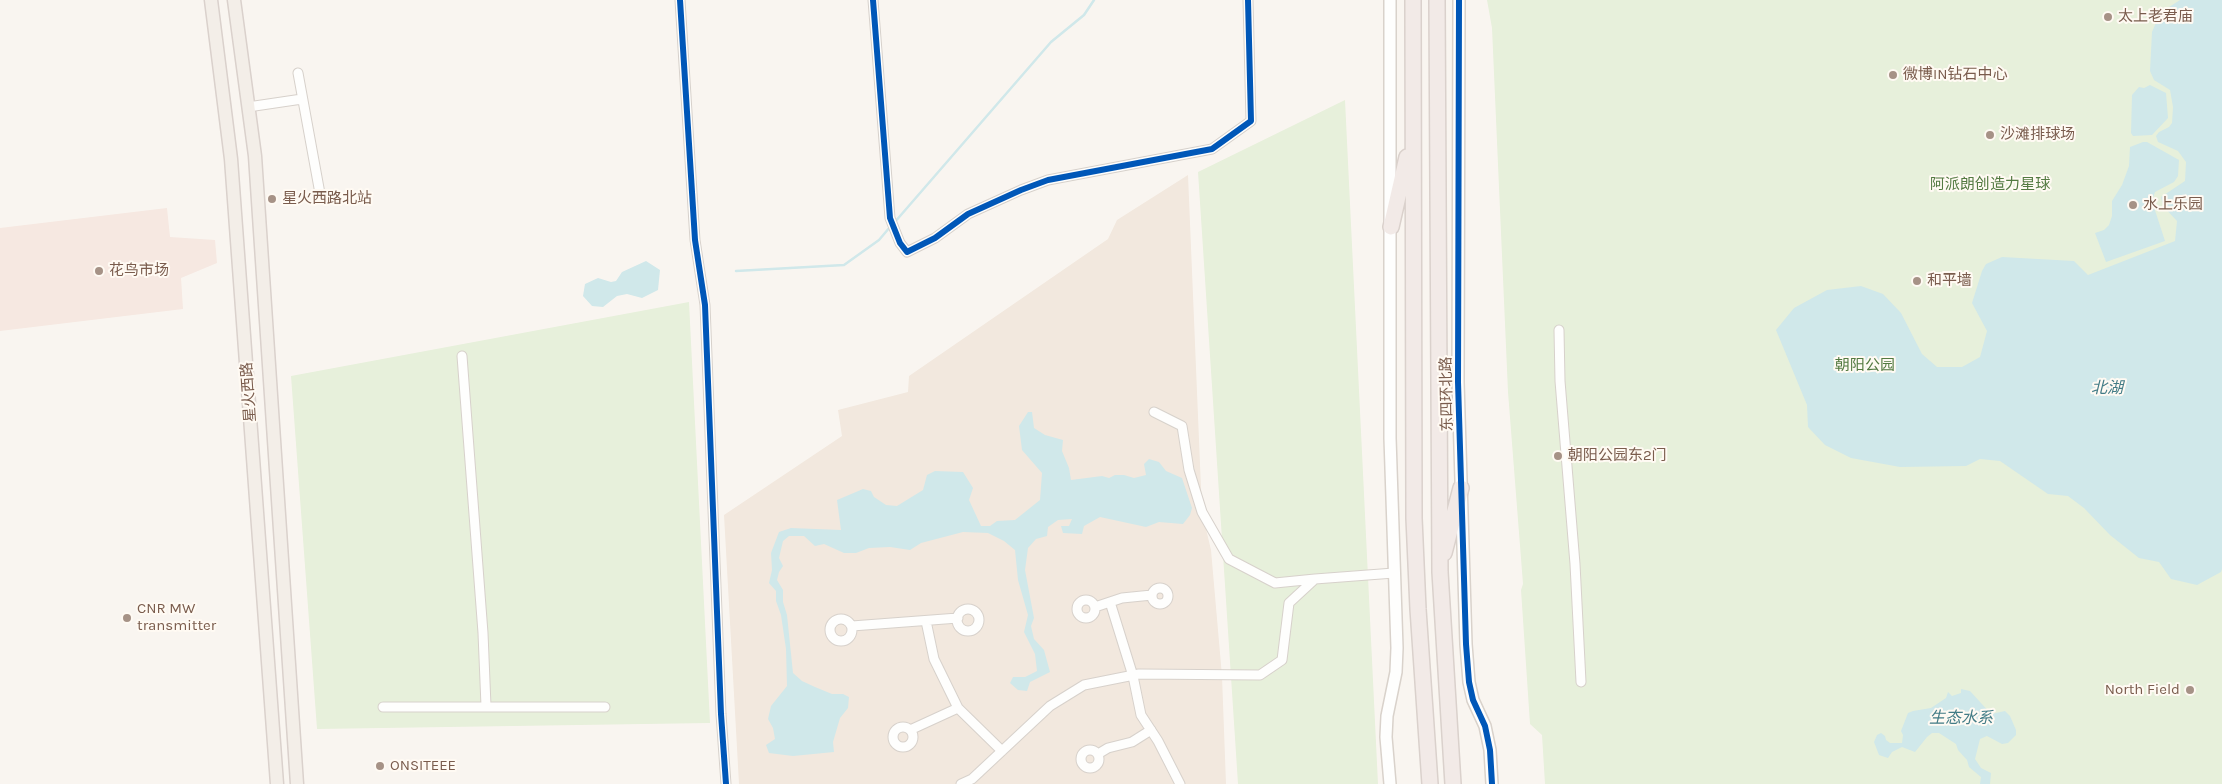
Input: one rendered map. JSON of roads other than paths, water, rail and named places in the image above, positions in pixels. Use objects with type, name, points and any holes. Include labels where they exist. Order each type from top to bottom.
[{"type":"highway","points":[[1413,0],[1414,518],[1430,784]]},
{"type":"highway","name":"东四环北路","points":[[1438,0],[1440,572],[1453,784]]},
{"type":"highway","points":[[1391,227],[1413,131]]},
{"type":"highway","points":[[1440,572],[1461,488]]},
{"type":"main road","name":"星火西路","points":[[211,0],[232,159],[277,784]]},
{"type":"main road","name":"星火西路","points":[[234,0],[255,156],[297,784]]},
{"type":"street","points":[[680,0],[695,240],[705,305],[721,714],[726,784]]},
{"type":"street","points":[[873,0],[890,218],[900,243],[907,252],[935,238],[968,214],[1021,190],[1048,180],[1212,149],[1251,121],[1248,0]]},
{"type":"street","points":[[1390,0],[1390,438],[1396,672],[1387,716],[1386,737],[1390,784]]},
{"type":"street","name":"东四环北路","points":[[1459,0],[1458,382],[1469,682],[1473,700],[1485,726],[1490,750],[1492,784]]},
{"type":"street","points":[[298,72],[321,199]]},
{"type":"street","points":[[248,107],[302,99]]},
{"type":"street","points":[[1559,330],[1560,381],[1576,564],[1582,682]]},
{"type":"street","points":[[462,356],[483,633],[486,706]]},
{"type":"street","points":[[1154,412],[1182,426],[1189,470],[1202,512],[1229,559],[1275,583],[1394,573]]},
{"type":"street","points":[[961,784],[972,779],[1050,706],[1084,685],[1133,676],[1260,675],[1282,660],[1290,603],[1315,579]]},
{"type":"street","points":[[1096,607],[1110,602],[1152,594]]},
{"type":"street","points":[[1110,602],[1133,676],[1141,715],[1180,784]]},
{"type":"street","points":[[852,626],[958,618]]},
{"type":"street","points":[[926,621],[934,659],[958,708],[1002,751]]},
{"type":"street","points":[[383,707],[605,707]]},
{"type":"street","points":[[910,730],[958,708]]},
{"type":"street","points":[[1098,754],[1108,748],[1132,742],[1150,730]]},
{"type":"water","name":"北湖","points":[[2180,0],[2222,0],[2222,569],[2221,572],[2197,585],[2171,579],[2159,562],[2139,558],[2110,535],[2084,508],[2068,496],[2048,494],[2000,461],[1980,459],[1966,466],[1900,467],[1851,458],[1825,445],[1808,427],[1807,405],[1776,330],[1794,308],[1827,290],[1861,286],[1883,294],[1901,313],[1922,354],[1937,367],[1962,367],[1980,357],[1987,331],[1972,303],[1986,264],[2002,257],[2074,261],[2088,275],[2175,241],[2177,221],[2163,206],[2161,197],[2185,181],[2186,162],[2178,151],[2158,142],[2156,136],[2172,123],[2173,107],[2170,90],[2154,80],[2150,71],[2152,32],[2160,13]]},
{"type":"water","points":[[2150,85],[2166,93],[2168,118],[2152,135],[2133,136],[2131,133],[2132,95],[2139,87],[2144,88]]},
{"type":"water","name":"水上乐园","points":[[2147,142],[2179,160],[2178,176],[2174,182],[2155,192],[2152,201],[2165,241],[2106,262],[2095,233],[2104,230],[2109,225],[2112,216],[2112,201],[2122,185],[2129,166],[2130,147]]},
{"type":"water","points":[[646,261],[660,270],[658,290],[642,298],[627,294],[617,296],[603,307],[592,306],[583,296],[585,284],[598,278],[611,282],[616,281],[622,272]]},
{"type":"water","points":[[1028,412],[1032,412],[1034,428],[1045,435],[1063,440],[1062,451],[1069,468],[1071,480],[1102,476],[1109,478],[1115,475],[1134,478],[1146,475],[1144,464],[1149,459],[1159,462],[1166,471],[1182,478],[1192,508],[1190,515],[1183,524],[1159,522],[1146,527],[1100,517],[1084,526],[1082,534],[1063,533],[1061,526],[1069,526],[1072,519],[1058,520],[1048,527],[1047,536],[1036,539],[1028,548],[1025,570],[1034,618],[1031,626],[1034,639],[1044,650],[1050,672],[1030,682],[1027,691],[1018,690],[1010,683],[1013,677],[1025,677],[1037,671],[1035,654],[1024,632],[1028,615],[1018,580],[1015,550],[1004,541],[988,533],[963,532],[921,543],[910,550],[890,547],[869,548],[856,553],[844,553],[824,544],[815,546],[804,536],[789,536],[783,541],[779,558],[783,566],[777,580],[783,590],[793,673],[802,681],[815,687],[832,694],[843,694],[849,697],[848,708],[840,718],[833,742],[834,752],[793,756],[769,753],[766,745],[775,739],[773,728],[768,719],[771,706],[787,686],[786,649],[781,615],[776,601],[776,591],[769,583],[772,570],[771,553],[779,532],[791,528],[841,530],[837,500],[863,489],[871,491],[874,497],[886,505],[897,506],[923,490],[927,475],[935,471],[963,472],[973,488],[969,500],[981,526],[990,526],[997,521],[1015,520],[1040,500],[1042,473],[1022,450],[1019,426]]},
{"type":"water","name":"生态水系","points":[[1961,689],[1970,691],[1991,714],[2005,711],[2010,716],[2016,730],[2016,735],[2008,743],[2002,744],[1987,736],[1980,739],[1975,759],[1981,768],[1991,773],[1990,784],[1980,784],[1981,777],[1969,767],[1967,760],[1958,750],[1956,744],[1939,733],[1932,733],[1915,752],[1902,747],[1892,752],[1888,758],[1879,755],[1874,742],[1877,735],[1881,733],[1890,743],[1902,743],[1903,735],[1901,731],[1908,713],[1931,708],[1946,698],[1948,692],[1952,696],[1961,693]]},
{"type":"waterway","points":[[894,223],[1051,42],[1084,15],[1094,0]]},
{"type":"waterway","points":[[736,271],[844,265],[879,240],[890,227]]},
{"type":"place","name":"太上老君庙","points":[[2108,17]]},
{"type":"place","name":"微博IN钻石中心","points":[[1893,75]]},
{"type":"place","name":"沙滩排球场","points":[[1990,135]]},
{"type":"place","name":"星火西路北站","points":[[272,199]]},
{"type":"place","name":"水上乐园","points":[[2133,205]]},
{"type":"place","name":"花鸟市场","points":[[99,271]]},
{"type":"place","name":"和平墙","points":[[1917,281]]},
{"type":"place","name":"朝阳公园东2门","points":[[1558,456]]},
{"type":"place","name":"CNR MW transmitter","points":[[127,618]]},
{"type":"place","name":"North Field","points":[[2190,690]]},
{"type":"place","name":"ONSITEEE","points":[[380,766]]},
{"type":"park label","name":"阿派朗创造力星球","points":[[1990,185]]},
{"type":"park label","name":"朝阳公园","points":[[1865,366]]}]
